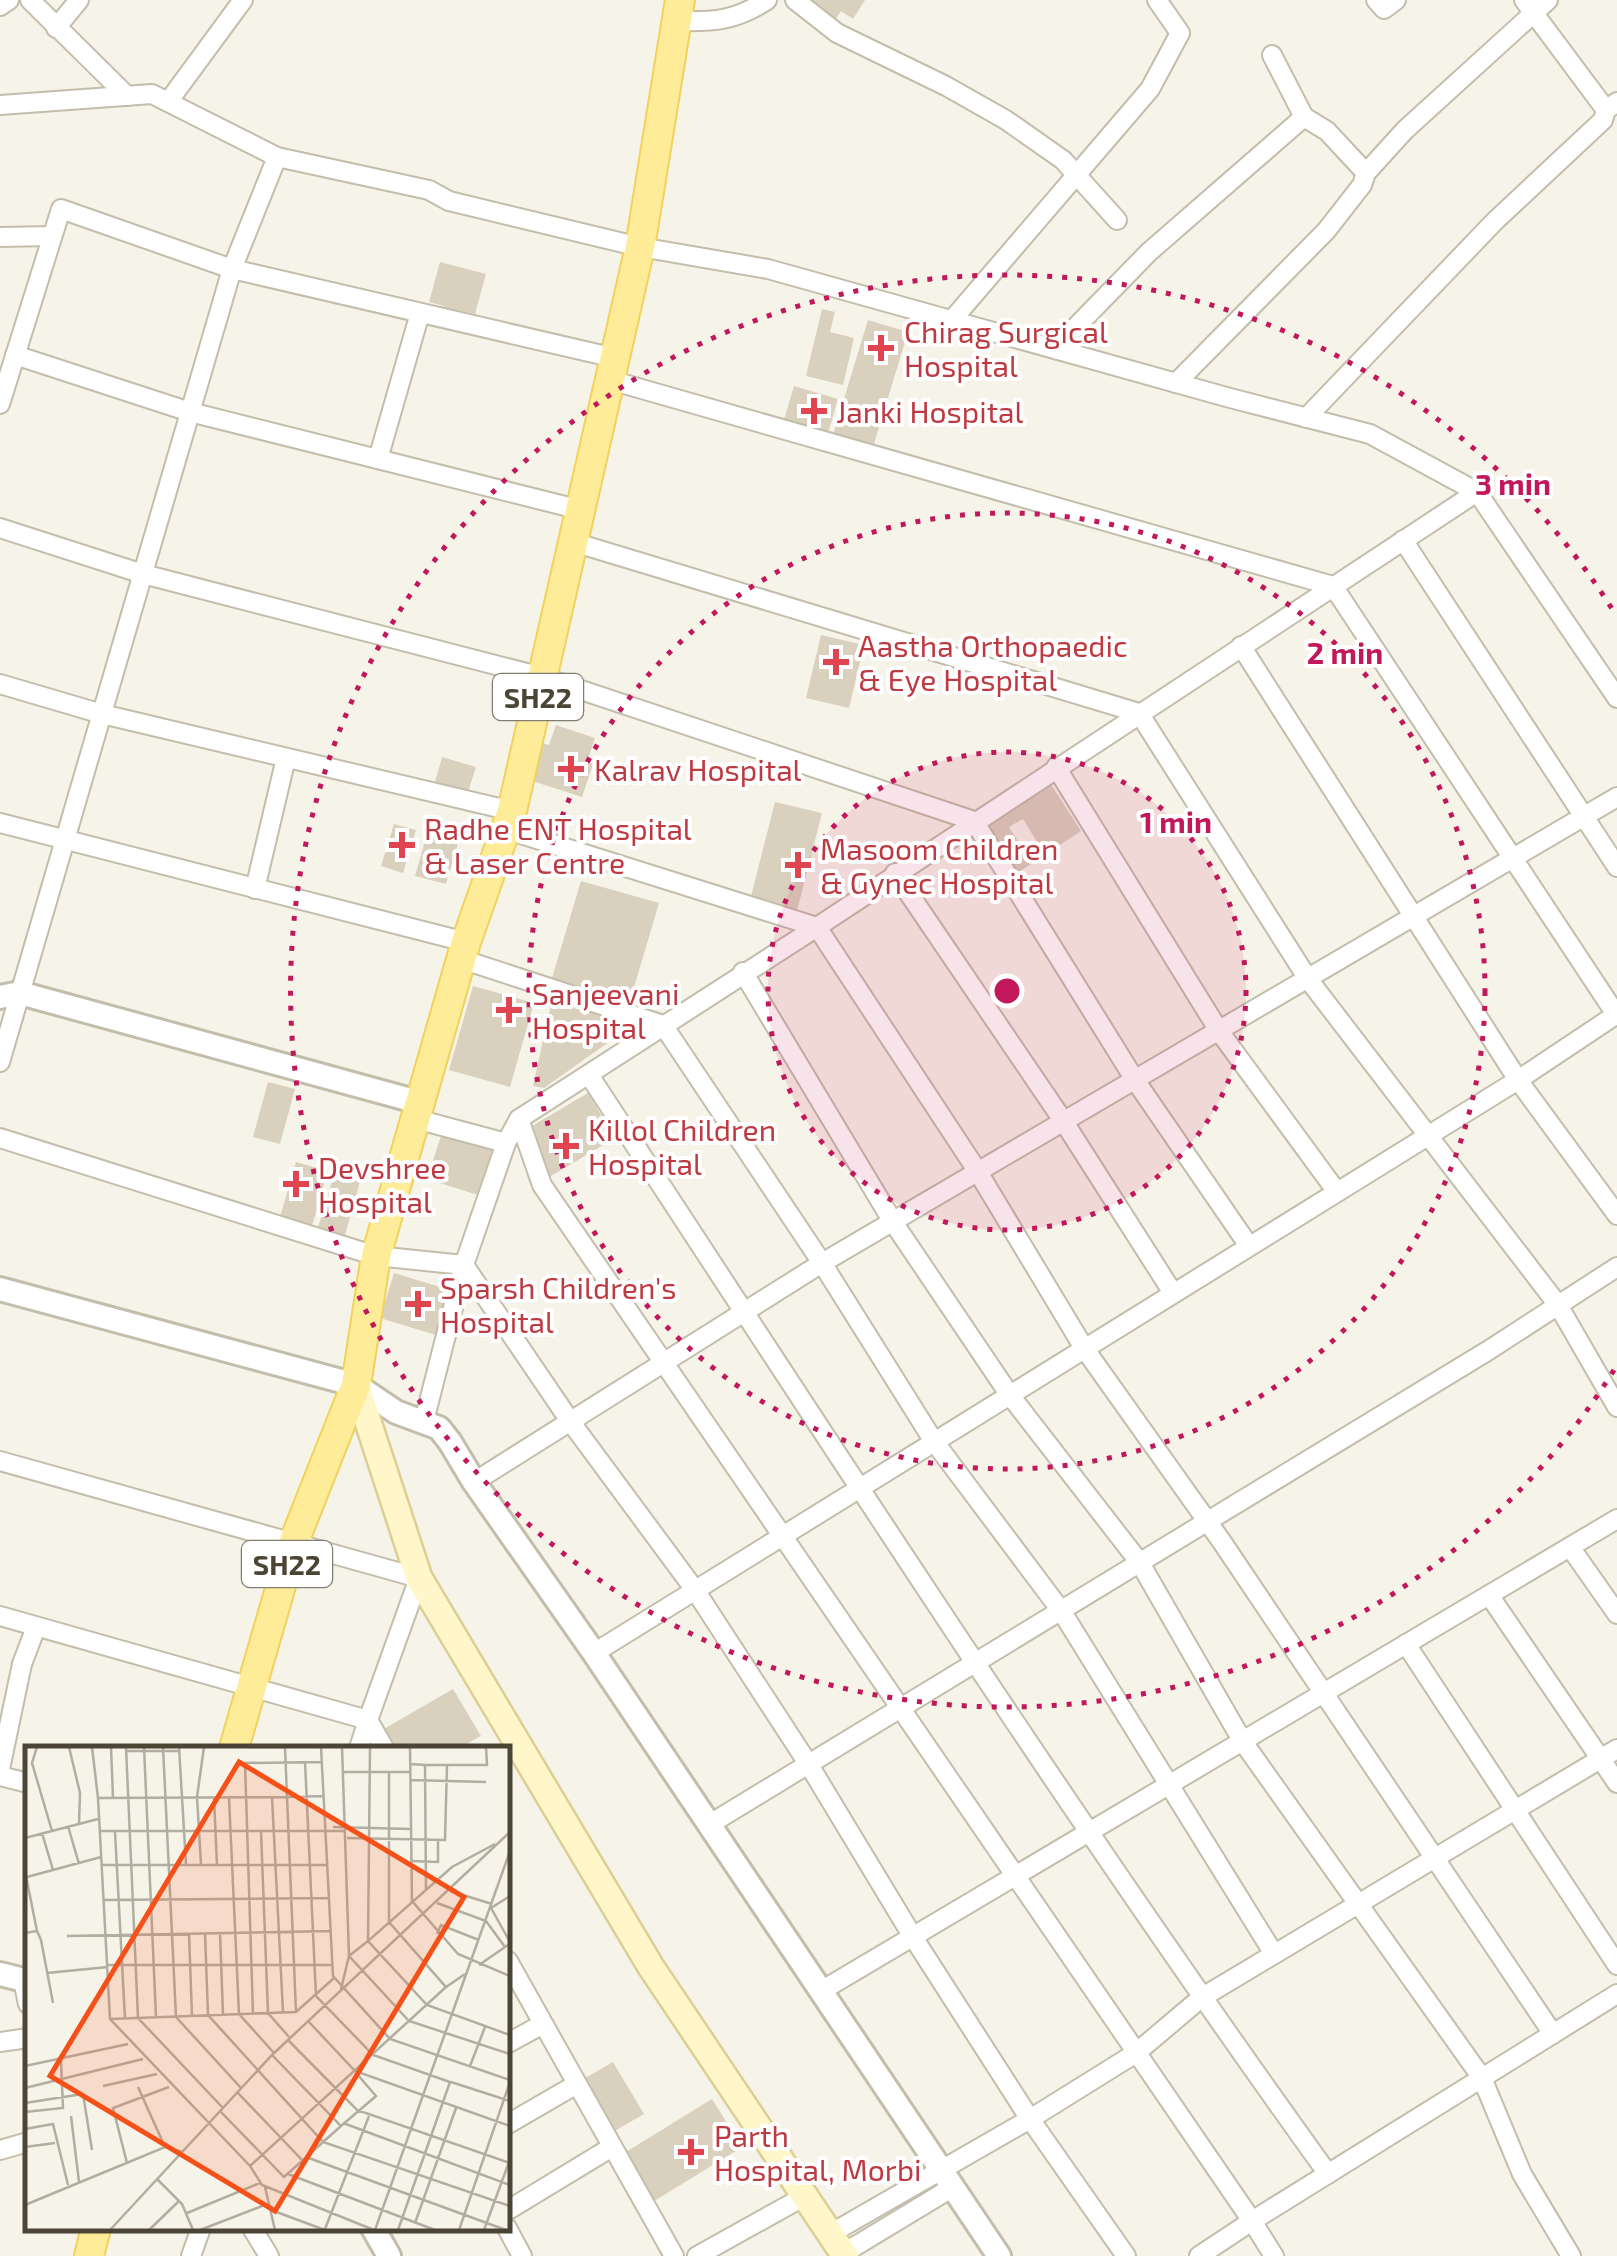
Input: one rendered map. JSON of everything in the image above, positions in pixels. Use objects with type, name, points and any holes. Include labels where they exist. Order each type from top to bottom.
[{"type":"main road","name":"SH22","points":[[235,1746],[293,1544],[356,1385],[376,1256],[464,951],[508,820],[640,247],[678,11]]},
{"type":"main road","points":[[356,1385],[418,1578],[651,1967],[839,2250]]},
{"type":"street","points":[[0,6],[9,0]]},
{"type":"street","points":[[30,0],[127,96]]},
{"type":"street","points":[[56,28],[79,0]]},
{"type":"street","points":[[168,102],[244,0]]},
{"type":"street","points":[[678,11],[709,22],[744,16],[767,0]]},
{"type":"street","points":[[795,0],[837,34],[946,86],[1006,120],[1063,160],[1117,220]]},
{"type":"street","points":[[952,320],[1150,89],[1180,33],[1156,0]]},
{"type":"street","points":[[1376,0],[1384,9],[1396,0]]},
{"type":"street","points":[[1176,383],[1326,231],[1362,185],[1366,173],[1406,130],[1529,7],[1548,0]]},
{"type":"street","points":[[1306,418],[1495,221],[1603,120],[1612,106],[1529,7]]},
{"type":"street","points":[[1272,56],[1304,117],[1328,131],[1366,173]]},
{"type":"street","points":[[0,104],[152,94],[277,157],[429,190],[449,201],[640,247],[768,269],[1370,434],[1477,492],[1617,698]]},
{"type":"street","points":[[1058,350],[1148,252],[1304,117]]},
{"type":"street","points":[[0,1062],[7,992],[64,842],[232,269],[277,157]]},
{"type":"street","points":[[0,404],[3,384],[61,209],[232,269],[420,313],[1334,586],[1617,1015],[594,1653]]},
{"type":"street","points":[[0,237],[52,236]]},
{"type":"street","points":[[378,459],[420,313]]},
{"type":"street","points":[[15,355],[190,412],[581,510]]},
{"type":"street","points":[[424,1421],[464,1265],[506,1143],[520,1119],[1477,492]]},
{"type":"street","points":[[0,528],[142,574],[542,678],[974,821],[1135,1080],[1248,1246]]},
{"type":"street","points":[[1403,540],[1617,866]]},
{"type":"street","points":[[573,542],[1139,713],[1308,979],[1558,1305],[1617,1407]]},
{"type":"street","points":[[1241,646],[1518,1080],[1617,1215]]},
{"type":"street","points":[[0,684],[508,820],[817,927],[978,1172],[1084,1348],[1325,1693],[1553,2034]]},
{"type":"street","points":[[255,889],[286,758]]},
{"type":"street","points":[[1056,767],[1218,1031],[1336,1192]]},
{"type":"street","points":[[474,1482],[822,1263],[1617,797]]},
{"type":"street","points":[[0,823],[255,889],[464,951],[664,1024],[933,1440],[1062,1612],[1274,1954]]},
{"type":"street","points":[[895,873],[1064,1122],[1173,1293]]},
{"type":"street","points":[[743,972],[893,1222],[1009,1394],[1140,1564],[1243,1742],[1482,2078],[1522,2174],[1571,2256]]},
{"type":"street","points":[[7,992],[419,1111],[506,1143]]},
{"type":"street","points":[[589,1075],[976,1664],[1201,1998],[1328,2174]]},
{"type":"street","points":[[520,1119],[542,1186],[1274,2256]]},
{"type":"street","points":[[0,1138],[376,1256],[464,1265],[570,1421],[694,1590],[809,1764],[913,1937],[1030,2119],[1126,2256]]},
{"type":"street","points":[[710,1824],[1062,1612],[1617,1267]]},
{"type":"street","points":[[0,1289],[356,1385],[396,1412],[439,1428],[999,2256]]},
{"type":"street","points":[[0,1461],[418,1578],[360,1746]]},
{"type":"street","points":[[821,1990],[1617,1519]]},
{"type":"street","points":[[1570,1547],[1617,1614]]},
{"type":"street","points":[[1490,1595],[1617,1783]]},
{"type":"street","points":[[0,1616],[368,1720],[383,1746]]},
{"type":"street","points":[[25,1782],[0,1772],[22,1664],[36,1627]]},
{"type":"street","points":[[1406,1644],[1617,1965]]},
{"type":"street","points":[[839,2250],[1030,2119],[1136,2052],[1201,1998],[1617,1749]]},
{"type":"street","points":[[510,1965],[674,2256]]},
{"type":"street","points":[[1198,2256],[1617,1994]]},
{"type":"street","points":[[510,2042],[543,2024]]},
{"type":"street","points":[[0,2042],[25,2038]]},
{"type":"street","points":[[510,2123],[577,2084]]},
{"type":"street","points":[[0,2150],[25,2143]]},
{"type":"street","points":[[510,2209],[612,2147]]},
{"type":"street","points":[[696,2256],[805,2196]]},
{"type":"street","points":[[191,2256],[200,2231]]},
{"type":"street","points":[[254,2231],[269,2256]]},
{"type":"street","points":[[375,2231],[389,2256]]},
{"type":"street","points":[[509,2231],[522,2256]]},
{"type":"building","points":[[811,0],[865,0],[853,19],[841,11],[832,25],[818,16],[823,8]]},
{"type":"building","points":[[440,262],[486,274],[475,314],[458,310],[456,321],[441,317],[444,306],[429,302]]},
{"type":"building","points":[[822,309],[835,312],[830,332],[854,338],[843,385],[806,376]]},
{"type":"building","points":[[868,320],[908,332],[873,447],[833,435]]},
{"type":"building","points":[[794,386],[838,399],[827,436],[783,423]]},
{"type":"building","points":[[821,635],[864,645],[849,708],[806,698]]},
{"type":"building","points":[[556,725],[595,738],[587,762],[593,764],[582,797],[526,779],[539,742],[549,745]]},
{"type":"building","points":[[442,757],[476,767],[468,792],[435,782]]},
{"type":"building","points":[[1050,783],[1081,831],[1016,874],[985,826]],"holes":[[[1023,819],[1037,842],[1024,851],[1009,827]]]},
{"type":"building","points":[[775,802],[822,813],[796,915],[749,904]]},
{"type":"building","points":[[394,824],[416,830],[403,873],[381,866]]},
{"type":"building","points":[[428,831],[459,840],[446,884],[415,876]]},
{"type":"building","points":[[581,881],[659,903],[630,1001],[552,978]]},
{"type":"building","points":[[473,986],[534,1003],[510,1087],[449,1070]]},
{"type":"building","points":[[552,1000],[632,1018],[630,1027],[544,1088],[533,1086]]},
{"type":"building","points":[[268,1082],[295,1089],[280,1144],[253,1137]]},
{"type":"building","points":[[588,1093],[615,1138],[546,1179],[528,1149],[532,1126]]},
{"type":"building","points":[[442,1133],[496,1150],[481,1196],[427,1179]]},
{"type":"building","points":[[296,1162],[328,1171],[310,1233],[278,1224]]},
{"type":"building","points":[[335,1171],[361,1178],[343,1242],[316,1234]]},
{"type":"building","points":[[394,1273],[460,1293],[446,1338],[380,1318]]},
{"type":"building","points":[[453,1689],[481,1736],[463,1746],[392,1746],[382,1730]]},
{"type":"building","points":[[613,2062],[644,2114],[599,2140],[568,2088]]},
{"type":"building","points":[[712,2099],[742,2147],[651,2203],[621,2155]]},
{"type":"place","name":"Chirag Surgical Hospital","points":[[881,348]]},
{"type":"place","name":"Janki Hospital","points":[[814,411]]},
{"type":"place","name":"Aastha Orthopaedic & Eye Hospital","points":[[836,662]]},
{"type":"place","name":"Kalrav Hospital","points":[[571,769]]},
{"type":"place","name":"Radhe ENT Hospital & Laser Centre","points":[[402,845]]},
{"type":"place","name":"Masoom Children & Gynec Hospital","points":[[798,865]]},
{"type":"place","name":"Sanjeevani Hospital","points":[[509,1010]]},
{"type":"place","name":"Killol Children Hospital","points":[[566,1146]]},
{"type":"place","name":"Devshree Hospital","points":[[296,1184]]},
{"type":"place","name":"Sparsh Children's Hospital","points":[[418,1304]]},
{"type":"place","name":"Parth Hospital, Morbi","points":[[691,2152]]}]
